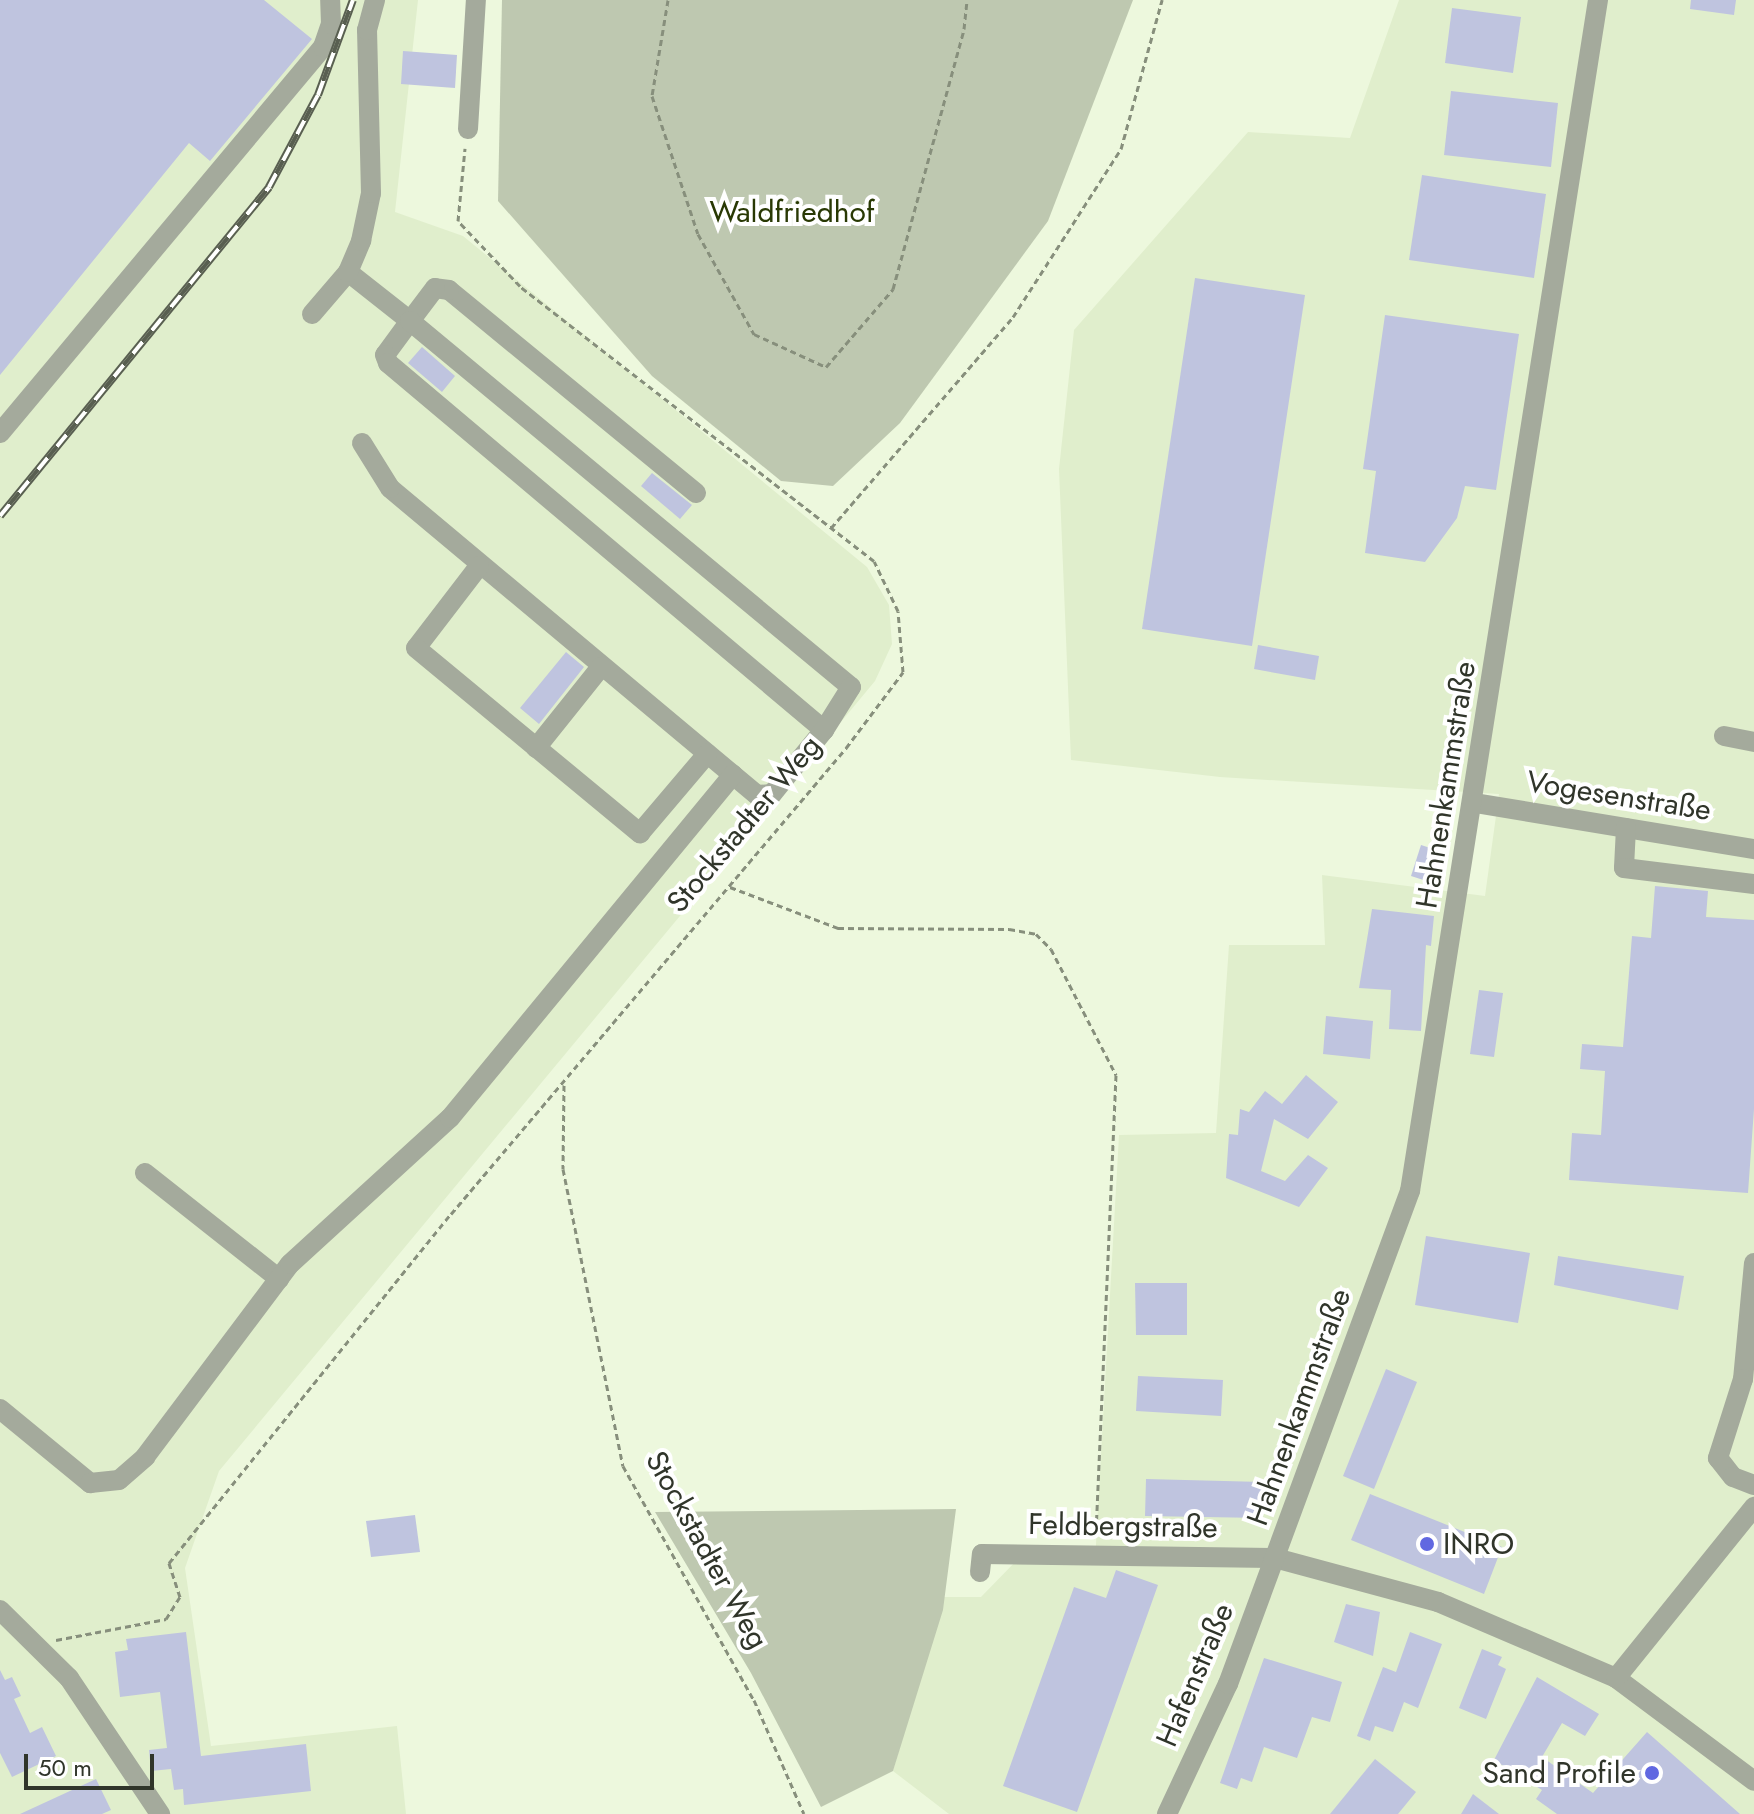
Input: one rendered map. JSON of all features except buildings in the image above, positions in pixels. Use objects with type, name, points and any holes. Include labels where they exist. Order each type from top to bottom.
[{"type":"street","points":[[0,433],[323,47],[331,24],[330,0]]},
{"type":"street","points":[[312,314],[348,272],[361,241],[371,193],[367,30],[375,0]]},
{"type":"street","points":[[468,129],[476,0]]},
{"type":"street","name":"Hahnenkammstraße","points":[[1275,1558],[1410,1191],[1475,803],[1598,0]]},
{"type":"street","points":[[348,272],[851,687],[824,730],[772,794],[757,795],[479,566],[390,488],[362,443]]},
{"type":"street","points":[[696,493],[449,290],[435,288],[385,355],[388,363],[824,730]]},
{"type":"street","points":[[479,566],[416,648],[536,748],[640,833],[707,754]]},
{"type":"street","points":[[536,748],[601,667]]},
{"type":"street","points":[[1724,736],[1754,742]]},
{"type":"street","points":[[0,1409],[90,1483],[119,1480],[145,1457],[279,1279],[450,1118],[733,775]]},
{"type":"street","name":"Vogesenstraße","points":[[1475,803],[1754,849]]},
{"type":"street","points":[[1626,828],[1624,868],[1754,884]]},
{"type":"street","points":[[145,1173],[279,1279]]},
{"type":"street","points":[[1754,1263],[1743,1379],[1718,1458],[1733,1477],[1754,1485]]},
{"type":"street","points":[[1616,1678],[1754,1507]]},
{"type":"street","name":"Feldbergstraße","points":[[980,1572],[982,1554],[1275,1558],[1438,1602],[1616,1678],[1754,1781]]},
{"type":"street","name":"Hafenstraße","points":[[1167,1814],[1228,1684],[1275,1558]]},
{"type":"street","points":[[5,1623],[35,1644],[69,1678],[114,1737],[160,1814]]},
{"type":"path","points":[[668,0],[652,96],[698,234],[754,334],[826,367],[893,289],[964,29],[967,0]]},
{"type":"path","points":[[831,528],[1013,317],[1121,149],[1162,0]]},
{"type":"path","name":"Stockstadter Weg","points":[[468,129],[458,221],[520,286],[874,561],[898,611],[903,672],[730,887],[564,1085],[563,1169],[623,1466],[754,1700],[804,1814]]},
{"type":"path","points":[[730,887],[838,928],[1009,929],[1036,934],[1051,949],[1071,996],[1101,1041],[1116,1075],[1095,1554]]},
{"type":"path","points":[[35,1644],[166,1619],[180,1597],[169,1563],[451,1214],[564,1085]]},
{"type":"shaded area","points":[[0,0],[418,0],[395,212],[463,236],[867,567],[889,605],[892,644],[875,681],[219,1471],[185,1568],[211,1746],[397,1726],[406,1814],[0,1814]]},
{"type":"shaded area","points":[[1399,0],[1754,0],[1754,1814],[949,1814],[893,1771],[943,1597],[981,1597],[1017,1560],[1095,1562],[1119,1135],[1216,1133],[1229,945],[1325,945],[1322,875],[1485,896],[1499,794],[1220,777],[1071,760],[1059,469],[1074,330],[1248,132],[1350,138]]},
{"type":"green space","name":"Waldfriedhof","points":[[502,0],[1133,0],[1048,221],[900,423],[833,486],[781,481],[652,376],[498,201]]},
{"type":"green space","points":[[956,1509],[943,1610],[893,1771],[821,1807],[751,1673],[655,1512]]},
{"type":"railway","points":[[0,516],[269,187],[318,95],[353,0]]},
{"type":"place","name":"INRO","points":[[1427,1544]]},
{"type":"place","name":"Sand Profile","points":[[1652,1773]]}]
